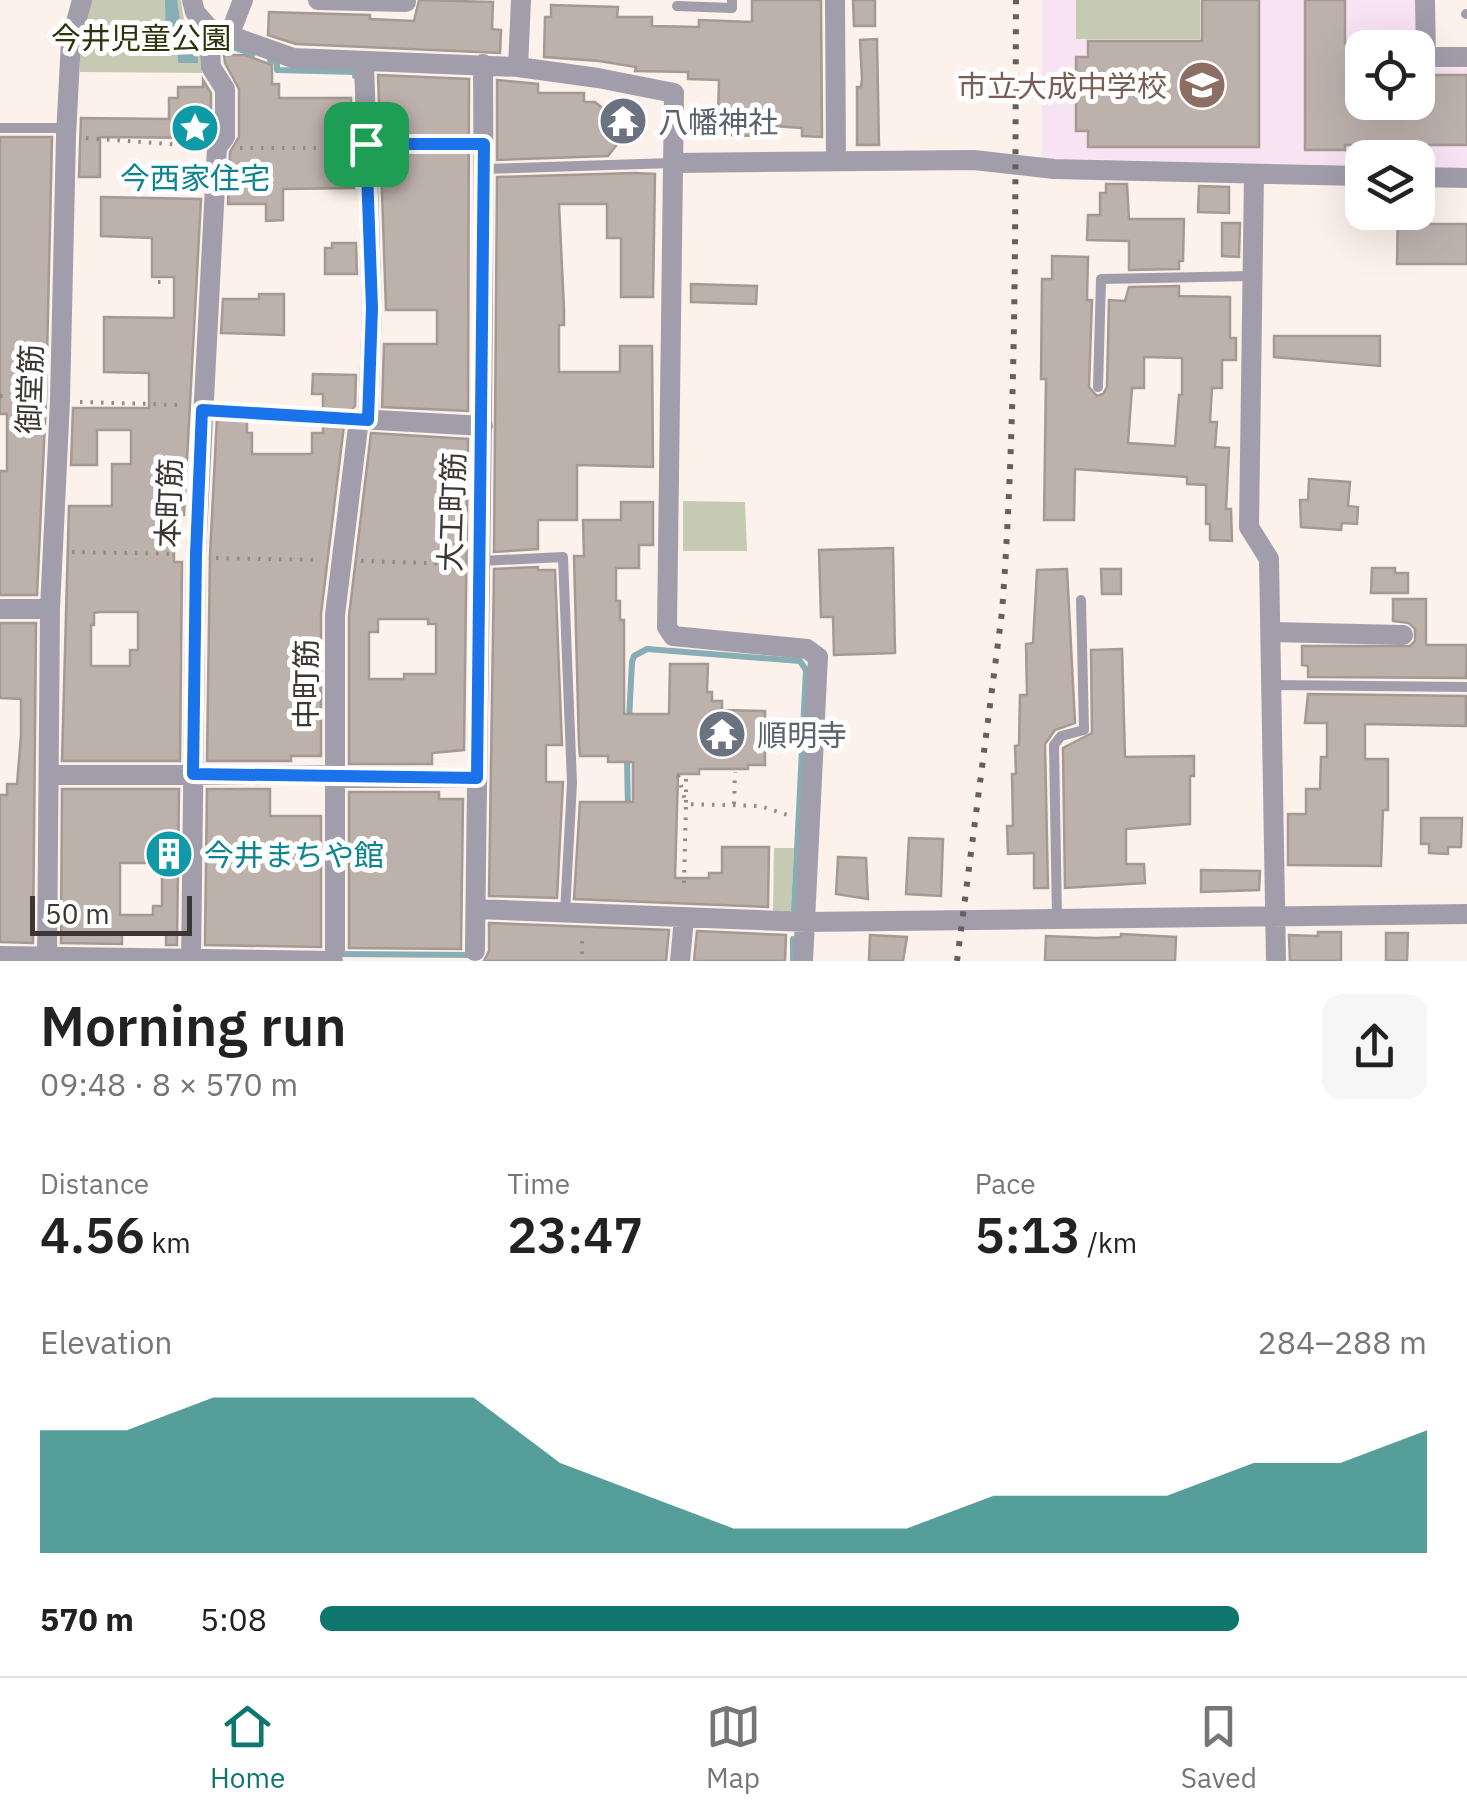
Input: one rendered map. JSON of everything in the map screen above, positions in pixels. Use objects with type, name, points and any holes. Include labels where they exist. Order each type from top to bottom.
[{"type":"street","name":"御堂筋","points":[[47,958],[50,609],[60,399],[66,128],[71,41],[82,0]]},
{"type":"street","name":"本町筋","points":[[191,959],[196,554],[202,408],[217,148],[225,137],[225,89],[211,67],[214,39],[195,12],[192,0]]},
{"type":"street","points":[[242,0],[214,39],[293,58],[364,64],[518,67],[674,93],[667,626],[673,636],[807,649],[818,657],[803,961]]},
{"type":"street","points":[[318,0],[406,2]]},
{"type":"street","points":[[518,67],[521,0]]},
{"type":"street","points":[[835,0],[836,161]]},
{"type":"street","points":[[1425,0],[1426,57],[1467,57]]},
{"type":"street","name":"中町筋","points":[[334,957],[335,615],[363,420],[372,308],[364,64]]},
{"type":"street","name":"大工町筋","points":[[475,957],[483,426],[483,64]]},
{"type":"street","points":[[674,163],[974,160],[1054,169],[1345,176]]},
{"type":"street","points":[[1254,174],[1249,527],[1269,559],[1276,961]]},
{"type":"street","points":[[1435,177],[1467,178]]},
{"type":"street","points":[[363,420],[483,426]]},
{"type":"street","points":[[0,609],[50,609]]},
{"type":"street","points":[[1270,632],[1403,635]]},
{"type":"street","points":[[49,775],[477,778]]},
{"type":"street","points":[[476,909],[806,922],[1467,914]]},
{"type":"street","points":[[680,961],[684,918]]},
{"type":"street","points":[[0,956],[334,957]]},
{"type":"lane","points":[[677,6],[732,8],[732,0]]},
{"type":"lane","points":[[0,128],[66,128]]},
{"type":"lane","points":[[484,169],[674,163]]},
{"type":"lane","points":[[1098,388],[1100,279],[1252,276]]},
{"type":"lane","points":[[481,561],[562,557],[572,782],[565,912]]},
{"type":"lane","points":[[1057,920],[1054,745],[1061,736],[1084,730],[1082,600]]},
{"type":"lane","points":[[1272,685],[1467,688]]},
{"type":"path","points":[[366,144],[484,144]]},
{"type":"path","points":[[0,396],[363,420]]},
{"type":"path","points":[[52,551],[196,554]]},
{"type":"path","points":[[734,804],[735,772]]},
{"type":"path","points":[[678,775],[686,804]]},
{"type":"path","points":[[684,883],[686,777]]},
{"type":"path","points":[[686,804],[760,806],[792,817]]},
{"type":"path","points":[[582,941],[582,961]]},
{"type":"shaded area","name":"市立大成中学校","points":[[1042,0],[1417,0],[1417,30],[1345,30],[1345,120],[1435,120],[1435,68],[1467,68],[1467,169],[1435,168],[1435,140],[1345,140],[1345,166],[1042,158]]},
{"type":"green space","name":"今井児童公園","points":[[90,0],[181,0],[184,21],[202,39],[202,73],[80,72],[80,36]]},
{"type":"green space","points":[[1076,0],[1200,0],[1200,39],[1076,39]]},
{"type":"green space","points":[[683,501],[745,502],[747,551],[683,551]]},
{"type":"green space","points":[[774,848],[794,848],[791,912],[773,912]]},
{"type":"water","points":[[165,0],[177,0],[181,28],[198,39],[198,63],[178,63],[177,41],[166,36]]},
{"type":"building","points":[[419,0],[493,2],[492,29],[501,30],[500,53],[296,44],[268,35],[269,12],[370,15],[370,19],[414,21]]},
{"type":"building","points":[[752,0],[821,0],[822,137],[802,136],[802,128],[758,125],[758,136],[689,134],[691,115],[718,117],[719,80],[688,79],[688,72],[635,71],[636,67],[599,61],[544,57],[545,17],[551,17],[551,5],[618,7],[617,17],[652,17],[652,26],[699,27],[699,20],[752,22]]},
{"type":"building","points":[[853,0],[875,0],[875,26],[854,26]]},
{"type":"building","points":[[1202,0],[1259,0],[1259,147],[1088,147],[1088,131],[1076,131],[1076,57],[1088,57],[1088,41],[1202,41]]},
{"type":"building","points":[[1305,0],[1345,0],[1345,120],[1435,120],[1435,75],[1467,75],[1467,145],[1435,145],[1435,140],[1345,140],[1345,150],[1305,150]]},
{"type":"building","points":[[877,39],[879,145],[857,145],[857,87],[861,87],[862,79],[860,40]]},
{"type":"building","points":[[224,55],[245,55],[272,65],[272,84],[279,84],[279,98],[351,98],[354,188],[283,189],[283,220],[266,221],[266,204],[228,204],[230,152],[239,137],[239,89]]},
{"type":"building","points":[[378,75],[469,79],[468,411],[382,407],[384,344],[437,344],[437,310],[386,310]]},
{"type":"building","points":[[203,80],[211,93],[211,132],[206,138],[100,137],[100,177],[79,177],[81,118],[169,119],[169,98],[178,98],[178,87],[203,87]]},
{"type":"building","points":[[497,80],[538,84],[538,93],[584,93],[584,102],[595,102],[629,129],[608,156],[497,160]]},
{"type":"building","points":[[0,137],[52,137],[37,595],[0,595],[0,471],[7,471],[7,414],[0,414]]},
{"type":"building","points":[[655,174],[653,297],[621,297],[621,238],[607,238],[607,204],[559,204],[564,325],[559,325],[559,372],[620,372],[620,346],[652,346],[653,467],[577,465],[577,520],[538,520],[538,549],[494,552],[497,177]]},
{"type":"building","points":[[1106,184],[1127,184],[1129,219],[1184,219],[1183,261],[1179,261],[1179,269],[1129,270],[1129,241],[1087,240],[1088,215],[1100,215],[1100,193],[1106,193]]},
{"type":"building","points":[[1199,186],[1229,187],[1229,213],[1198,212]]},
{"type":"building","points":[[101,197],[201,199],[184,515],[174,515],[174,562],[182,562],[180,761],[62,761],[69,506],[112,506],[112,464],[131,464],[131,430],[97,430],[97,465],[71,465],[73,408],[149,408],[149,373],[104,372],[104,317],[174,318],[174,277],[152,277],[152,238],[101,236]],"holes":[[[138,612],[138,650],[130,650],[130,666],[91,666],[94,613]]]},
{"type":"building","points":[[1222,223],[1240,223],[1239,257],[1222,256]]},
{"type":"building","points":[[1435,224],[1467,224],[1467,264],[1397,264],[1398,230],[1435,230]]},
{"type":"building","points":[[332,243],[356,243],[357,274],[325,274],[325,248],[332,248]]},
{"type":"building","points":[[1052,256],[1088,257],[1087,300],[1092,300],[1089,387],[1097,396],[1107,387],[1109,300],[1125,301],[1129,287],[1179,286],[1179,296],[1230,297],[1230,338],[1236,338],[1236,360],[1222,360],[1222,388],[1212,388],[1210,422],[1217,422],[1215,447],[1229,448],[1226,509],[1231,509],[1232,541],[1210,540],[1206,485],[1187,484],[1187,477],[1075,469],[1074,520],[1044,520],[1046,379],[1041,379],[1042,279],[1052,279]],"holes":[[[1144,357],[1182,358],[1175,446],[1128,443],[1132,388],[1144,388]]]},
{"type":"building","points":[[691,284],[757,286],[756,304],[691,302]]},
{"type":"building","points":[[259,294],[284,294],[284,335],[221,333],[223,299],[259,299]]},
{"type":"building","points":[[1274,336],[1380,336],[1380,366],[1274,357]]},
{"type":"building","points":[[313,374],[356,375],[355,406],[345,417],[321,614],[321,756],[291,756],[291,761],[207,761],[217,417],[247,417],[252,454],[312,454],[312,433],[323,433],[323,394],[312,394]]},
{"type":"building","points":[[371,433],[468,439],[464,750],[432,753],[432,764],[349,764],[349,616]],"holes":[[[378,619],[428,619],[428,624],[436,624],[436,674],[369,679],[369,632],[378,632]]]},
{"type":"building","points":[[1309,479],[1350,482],[1348,506],[1358,507],[1357,524],[1342,523],[1341,530],[1301,527],[1300,500],[1308,500]]},
{"type":"building","points":[[621,502],[653,502],[653,545],[639,545],[639,568],[616,568],[616,601],[620,601],[620,620],[624,620],[624,714],[669,714],[670,664],[708,664],[707,692],[712,692],[712,701],[722,701],[722,710],[765,711],[765,765],[678,774],[675,878],[709,878],[709,873],[722,873],[722,847],[769,847],[768,907],[574,899],[580,802],[633,802],[633,762],[608,762],[608,756],[580,756],[579,745],[574,556],[584,556],[583,520],[621,520]]},
{"type":"building","points":[[893,548],[895,653],[834,655],[833,617],[821,617],[819,550]]},
{"type":"building","points":[[1372,568],[1395,568],[1395,573],[1408,573],[1408,593],[1371,593]]},
{"type":"building","points":[[494,569],[555,570],[562,745],[546,745],[546,782],[563,782],[557,898],[489,896]]},
{"type":"building","points":[[1067,569],[1075,723],[1055,730],[1045,744],[1048,888],[1034,888],[1034,853],[1008,854],[1007,826],[1013,826],[1012,774],[1016,774],[1015,746],[1019,745],[1020,695],[1027,695],[1026,644],[1033,643],[1037,570]]},
{"type":"building","points":[[1101,569],[1121,569],[1121,594],[1102,594]]},
{"type":"building","points":[[1393,599],[1426,599],[1426,645],[1467,645],[1466,678],[1308,677],[1308,666],[1302,665],[1302,646],[1410,646],[1415,641],[1415,629],[1409,623],[1393,621]]},
{"type":"building","points":[[0,623],[36,623],[33,943],[0,942],[0,795],[7,795],[7,784],[17,784],[21,699],[0,698]]},
{"type":"building","points":[[1122,649],[1125,757],[1194,756],[1190,824],[1126,829],[1126,864],[1144,864],[1145,883],[1065,888],[1063,748],[1092,733],[1091,650]]},
{"type":"building","points":[[1308,694],[1466,696],[1466,726],[1365,724],[1365,759],[1388,759],[1388,810],[1383,810],[1381,866],[1288,865],[1288,814],[1306,814],[1306,789],[1320,789],[1321,757],[1327,757],[1327,723],[1305,723]]},
{"type":"building","points":[[62,789],[179,789],[177,945],[166,945],[166,934],[122,934],[122,944],[61,943]],"holes":[[[120,863],[155,863],[155,869],[162,869],[162,906],[153,906],[153,915],[120,915]]]},
{"type":"building","points":[[207,789],[270,789],[270,816],[321,816],[321,947],[205,945]]},
{"type":"building","points":[[349,792],[439,792],[439,799],[463,799],[461,949],[349,948]]},
{"type":"building","points":[[1421,818],[1462,818],[1461,847],[1448,847],[1448,854],[1429,853],[1429,844],[1421,844]]},
{"type":"building","points":[[909,838],[943,839],[941,896],[906,894]]},
{"type":"building","points":[[838,857],[866,858],[868,899],[836,894]]},
{"type":"building","points":[[1201,870],[1260,871],[1259,890],[1201,892]]},
{"type":"building","points":[[489,923],[669,930],[666,961],[484,961],[489,951]]},
{"type":"building","points":[[697,931],[786,935],[785,961],[694,961]]},
{"type":"building","points":[[1318,932],[1341,932],[1341,961],[1290,961],[1289,935],[1318,936]]},
{"type":"building","points":[[1386,933],[1408,933],[1407,961],[1386,961]]},
{"type":"building","points":[[1121,934],[1176,937],[1175,961],[1045,961],[1046,936],[1097,938]]},
{"type":"building","points":[[870,935],[907,937],[903,961],[869,961]]},
{"type":"waterway","points":[[198,45],[223,44],[253,54]]},
{"type":"waterway","points":[[270,60],[277,62],[277,70],[355,72],[355,76]]},
{"type":"waterway","points":[[254,407],[328,411]]},
{"type":"waterway","points":[[629,720],[632,662],[634,656],[647,649],[800,661],[806,670],[794,910]]},
{"type":"waterway","points":[[627,758],[628,810]]},
{"type":"waterway","points":[[793,939],[793,961]]},
{"type":"waterway","points":[[338,954],[471,955]]},
{"type":"railway","points":[[957,961],[1002,612],[1007,536],[1014,306],[1016,0]]},
{"type":"place","name":"市立大成中学校","points":[[1202,85]]},
{"type":"place","name":"八幡神社","points":[[623,121]]},
{"type":"place","name":"今西家住宅","points":[[195,128]]},
{"type":"place","name":"順明寺","points":[[722,734]]},
{"type":"place","name":"今井まちや館","points":[[169,854]]},
{"type":"route","points":[[366,144],[484,144],[477,778],[193,774],[202,410],[368,420],[372,308],[366,144]]}]
